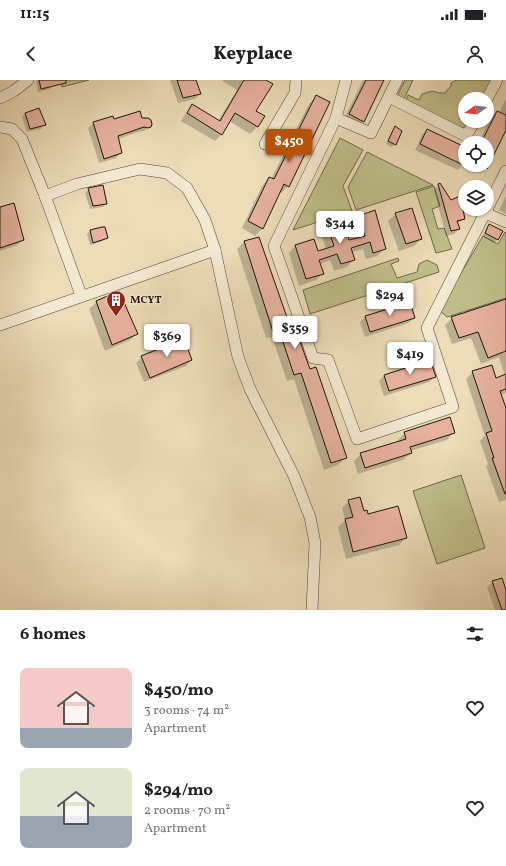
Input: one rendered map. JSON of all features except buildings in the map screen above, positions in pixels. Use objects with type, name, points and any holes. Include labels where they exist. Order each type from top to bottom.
[{"type":"street","points":[[0,98],[14,91],[28,80]]},
{"type":"street","points":[[265,144],[295,93],[296,80]]},
{"type":"street","points":[[346,80],[336,118],[274,246],[313,358],[328,360],[357,439],[453,407],[427,328],[483,216]]},
{"type":"street","points":[[336,118],[371,133],[398,80]]},
{"type":"street","points":[[491,92],[497,80]]},
{"type":"street","points":[[389,98],[466,136],[470,128]]},
{"type":"street","points":[[0,127],[12,129],[22,139],[45,196],[81,295]]},
{"type":"street","points":[[45,196],[77,184],[140,169],[167,173],[187,188],[205,220],[215,250],[238,357],[250,389],[294,476],[310,517],[315,543],[312,610]]},
{"type":"street","points":[[494,194],[506,171]]},
{"type":"street","points":[[494,215],[506,222]]},
{"type":"street","points":[[0,325],[81,295],[215,250]]},
{"type":"shaded area","points":[[60,80],[89,80],[62,87]]},
{"type":"shaded area","points":[[405,80],[413,80],[403,101],[400,99],[398,94]]},
{"type":"shaded area","points":[[456,80],[491,80],[486,92],[458,92],[458,127],[405,103],[408,95],[419,100],[422,94],[432,91],[445,93],[451,86],[451,83]]},
{"type":"shaded area","points":[[340,138],[363,150],[343,186],[352,211],[293,230]]},
{"type":"shaded area","points":[[367,152],[433,185],[356,210],[348,187]]},
{"type":"shaded area","points":[[434,186],[440,206],[432,209],[438,229],[444,228],[452,249],[436,253],[416,192]]},
{"type":"shaded area","points":[[505,232],[506,298],[447,317],[439,310],[483,236],[498,244]]},
{"type":"shaded area","points":[[398,258],[399,261],[391,264],[397,278],[417,272],[419,264],[427,260],[437,265],[439,272],[310,314],[303,290]]},
{"type":"shaded area","points":[[461,475],[485,548],[437,564],[413,491]]},
{"type":"place","name":"МСҮТ","points":[[116,317]]}]
